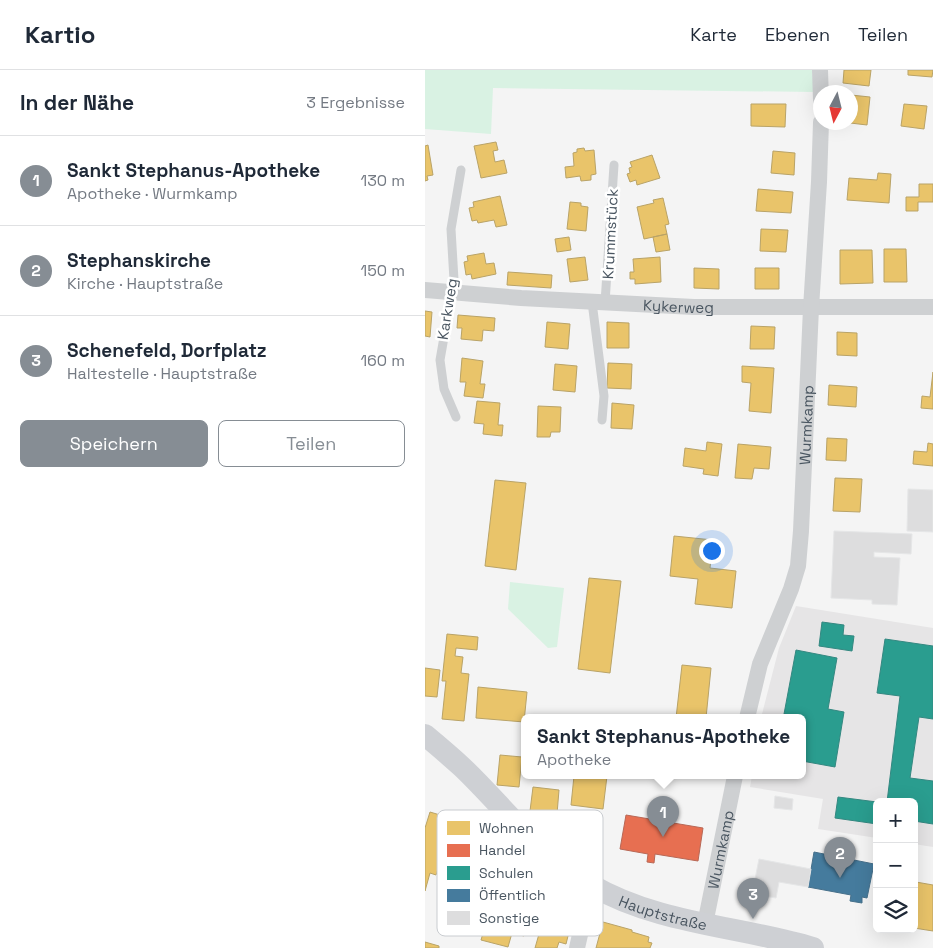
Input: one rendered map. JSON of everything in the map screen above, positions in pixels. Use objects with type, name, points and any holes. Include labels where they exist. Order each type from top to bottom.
[{"type":"main road","name":"Hauptstraße","points":[[425,734],[462,767],[504,810]]},
{"type":"main road","name":"Hauptstraße","points":[[603,892],[647,909],[813,948]]},
{"type":"street","points":[[820,70],[820,85]]},
{"type":"street","name":"Wurmkamp","points":[[748,714],[760,664],[791,589],[798,566],[821,130]]},
{"type":"street","name":"Kykerweg","points":[[425,290],[452,294],[695,307],[933,307]]},
{"type":"street","name":"Wurmkamp","points":[[705,924],[734,779]]},
{"type":"lane","name":"Krummstück","points":[[602,420],[604,396],[599,303],[613,165]]},
{"type":"lane","name":"Karkweg","points":[[456,416],[444,388],[440,360],[454,280],[451,229],[461,170]]},
{"type":"shaded area","points":[[796,606],[933,628],[933,847],[918,845],[918,798],[873,798],[873,837],[818,829],[823,799],[750,787],[751,779],[806,779],[806,714],[762,714],[779,648]]},
{"type":"green space","points":[[425,70],[812,70],[813,92],[493,88],[491,134],[425,129]]},
{"type":"green space","points":[[510,582],[564,588],[557,647],[548,648],[508,609]]},
{"type":"building: Wohnen","points":[[844,70],[871,70],[869,86],[843,83]]},
{"type":"building: Wohnen","points":[[908,70],[933,70],[932,77],[908,75]]},
{"type":"building: Wohnen","points":[[858,96],[870,97],[867,125],[858,124]]},
{"type":"building: Wohnen","points":[[751,104],[786,104],[785,127],[751,126]]},
{"type":"building: Wohnen","points":[[904,104],[927,106],[924,129],[901,126]]},
{"type":"building: Wohnen","points":[[496,142],[498,150],[493,151],[495,162],[504,160],[507,173],[481,178],[474,146]]},
{"type":"building: Wohnen","points":[[428,145],[433,175],[427,176],[428,180],[425,181],[425,146]]},
{"type":"building: Wohnen","points":[[584,148],[585,151],[594,150],[596,174],[591,175],[591,180],[581,181],[580,176],[566,178],[565,167],[574,166],[573,153],[577,152],[577,149]]},
{"type":"building: Wohnen","points":[[773,151],[795,153],[794,175],[771,173]]},
{"type":"building: Wohnen","points":[[652,155],[660,178],[637,185],[636,180],[630,182],[627,174],[630,173],[629,168],[632,167],[630,162]]},
{"type":"building: Wohnen","points":[[878,173],[891,174],[889,203],[847,200],[849,178],[877,180]]},
{"type":"building: Wohnen","points":[[919,184],[933,184],[933,202],[918,202],[918,211],[906,211],[906,197],[919,197]]},
{"type":"building: Wohnen","points":[[758,189],[793,192],[791,213],[756,211]]},
{"type":"building: Wohnen","points":[[500,196],[507,225],[496,227],[494,220],[478,223],[477,220],[472,221],[469,208],[474,207],[473,202]]},
{"type":"building: Wohnen","points":[[663,198],[669,224],[665,225],[667,234],[644,239],[637,207],[654,203],[653,200]]},
{"type":"building: Wohnen","points":[[570,202],[581,203],[581,206],[588,207],[586,231],[567,229]]},
{"type":"building: Wohnen","points":[[761,229],[788,230],[786,252],[760,251]]},
{"type":"building: Wohnen","points":[[667,234],[670,250],[656,252],[653,237]]},
{"type":"building: Wohnen","points":[[569,237],[571,250],[557,252],[555,239]]},
{"type":"building: Wohnen","points":[[884,249],[906,249],[907,282],[884,282]]},
{"type":"building: Wohnen","points":[[840,250],[872,250],[873,283],[840,284]]},
{"type":"building: Wohnen","points":[[484,253],[486,264],[494,263],[496,274],[472,279],[471,274],[466,275],[464,262],[468,261],[467,256]]},
{"type":"building: Wohnen","points":[[585,257],[588,280],[570,282],[567,259]]},
{"type":"building: Wohnen","points":[[660,257],[661,282],[635,284],[635,279],[630,279],[630,272],[634,272],[633,259]]},
{"type":"building: Wohnen","points":[[694,268],[719,269],[719,289],[694,288]]},
{"type":"building: Wohnen","points":[[755,268],[779,268],[779,289],[755,289]]},
{"type":"building: Wohnen","points":[[508,272],[552,275],[551,288],[507,285]]},
{"type":"building: Wohnen","points":[[425,311],[432,312],[430,337],[425,336]]},
{"type":"building: Wohnen","points":[[458,315],[495,318],[494,331],[483,330],[482,341],[461,339],[462,328],[457,328]]},
{"type":"building: Wohnen","points":[[547,322],[570,324],[568,349],[545,347]]},
{"type":"building: Wohnen","points":[[607,322],[629,323],[629,348],[607,348]]},
{"type":"building: Wohnen","points":[[751,326],[775,327],[774,349],[750,349]]},
{"type":"building: Wohnen","points":[[837,332],[857,333],[857,356],[837,355]]},
{"type":"building: Wohnen","points":[[462,358],[483,361],[480,384],[485,384],[483,398],[464,396],[466,382],[460,382]]},
{"type":"building: Wohnen","points":[[608,363],[632,364],[631,389],[607,388]]},
{"type":"building: Wohnen","points":[[555,364],[577,366],[575,392],[553,390]]},
{"type":"building: Wohnen","points":[[742,366],[774,368],[771,413],[749,411],[751,383],[742,382]]},
{"type":"building: Wohnen","points":[[933,372],[933,409],[921,408],[922,396],[930,397]]},
{"type":"building: Wohnen","points":[[829,385],[857,387],[856,407],[828,405]]},
{"type":"building: Wohnen","points":[[477,401],[500,403],[498,425],[503,425],[502,436],[483,434],[484,424],[474,423]]},
{"type":"building: Wohnen","points":[[612,403],[634,405],[632,429],[611,428]]},
{"type":"building: Wohnen","points":[[538,406],[561,407],[560,432],[551,432],[550,437],[537,437]]},
{"type":"building: Wohnen","points":[[827,438],[847,439],[846,461],[826,460]]},
{"type":"building: Wohnen","points":[[707,442],[722,444],[718,476],[703,474],[704,469],[683,466],[685,448],[706,451]]},
{"type":"building: Wohnen","points":[[928,443],[933,444],[933,466],[913,464],[914,451],[927,452]]},
{"type":"building: Wohnen","points":[[738,444],[771,447],[769,469],[754,468],[752,479],[735,478]]},
{"type":"building: Wohnen","points":[[835,478],[862,479],[860,512],[833,511]]},
{"type":"building: Wohnen","points":[[495,480],[526,483],[516,570],[485,566]]},
{"type":"building: Wohnen","points":[[674,536],[713,540],[710,568],[736,571],[732,608],[695,604],[698,579],[670,576]]},
{"type":"building: Wohnen","points":[[589,578],[621,581],[610,673],[578,669]]},
{"type":"building: Wohnen","points":[[447,634],[478,637],[477,650],[456,648],[455,656],[463,657],[461,673],[469,674],[464,721],[442,719],[446,681],[442,681]]},
{"type":"building: Wohnen","points":[[682,665],[711,668],[706,714],[676,714]]},
{"type":"building: Wohnen","points":[[425,668],[440,670],[437,697],[425,696]]},
{"type":"building: Wohnen","points":[[478,687],[527,692],[525,714],[521,714],[521,722],[476,718]]},
{"type":"building: Wohnen","points":[[500,755],[521,757],[519,787],[497,785]]},
{"type":"building: Wohnen","points":[[574,779],[607,779],[603,809],[571,805]]},
{"type":"building: Wohnen","points":[[533,787],[559,790],[557,810],[530,810]]},
{"type":"building: Wohnen","points":[[430,812],[437,814],[437,872],[436,875],[430,873],[425,891],[425,828]]},
{"type":"building: Wohnen","points":[[918,882],[933,885],[933,931],[918,929]]},
{"type":"building: Wohnen","points":[[603,922],[649,937],[648,942],[652,943],[650,948],[596,948],[599,936],[603,936]]},
{"type":"building: Wohnen","points":[[482,936],[511,936],[508,947],[481,940]]},
{"type":"building: Wohnen","points":[[538,936],[568,936],[566,944],[559,942],[557,948],[535,948]]},
{"type":"building: Wohnen","points":[[425,942],[439,946],[439,948],[425,948]]},
{"type":"building: Handel","points":[[626,815],[703,828],[698,861],[655,854],[654,863],[647,862],[648,854],[620,849]]},
{"type":"building: Schulen","points":[[822,622],[844,625],[843,635],[854,636],[852,651],[819,646]]},
{"type":"building: Schulen","points":[[885,639],[933,646],[933,719],[919,717],[910,778],[933,781],[933,824],[918,822],[918,798],[887,798],[900,696],[877,693]]},
{"type":"building: Schulen","points":[[796,650],[837,658],[828,709],[844,712],[835,767],[806,762],[806,714],[784,714]]},
{"type":"building: Schulen","points":[[838,797],[873,801],[873,823],[835,818]]},
{"type":"building: Öffentlich","points":[[814,852],[873,864],[867,898],[862,897],[862,903],[850,901],[851,895],[808,887]]},
{"type":"building: Sonstige","points":[[908,489],[933,490],[933,532],[907,531]]},
{"type":"building: Sonstige","points":[[834,531],[912,534],[911,554],[874,552],[874,557],[900,558],[897,605],[872,604],[872,600],[831,598]]},
{"type":"building: Sonstige","points":[[775,796],[793,799],[792,810],[774,808]]},
{"type":"building: Sonstige","points":[[759,859],[811,869],[808,887],[779,882],[776,898],[752,894]]},
{"type":"place","name":"Sankt Stephanus-Apotheke","points":[[663,837]]},
{"type":"place","name":"Stephanskirche","points":[[840,878]]},
{"type":"place","name":"Schenefeld, Dorfplatz","points":[[753,919]]}]
